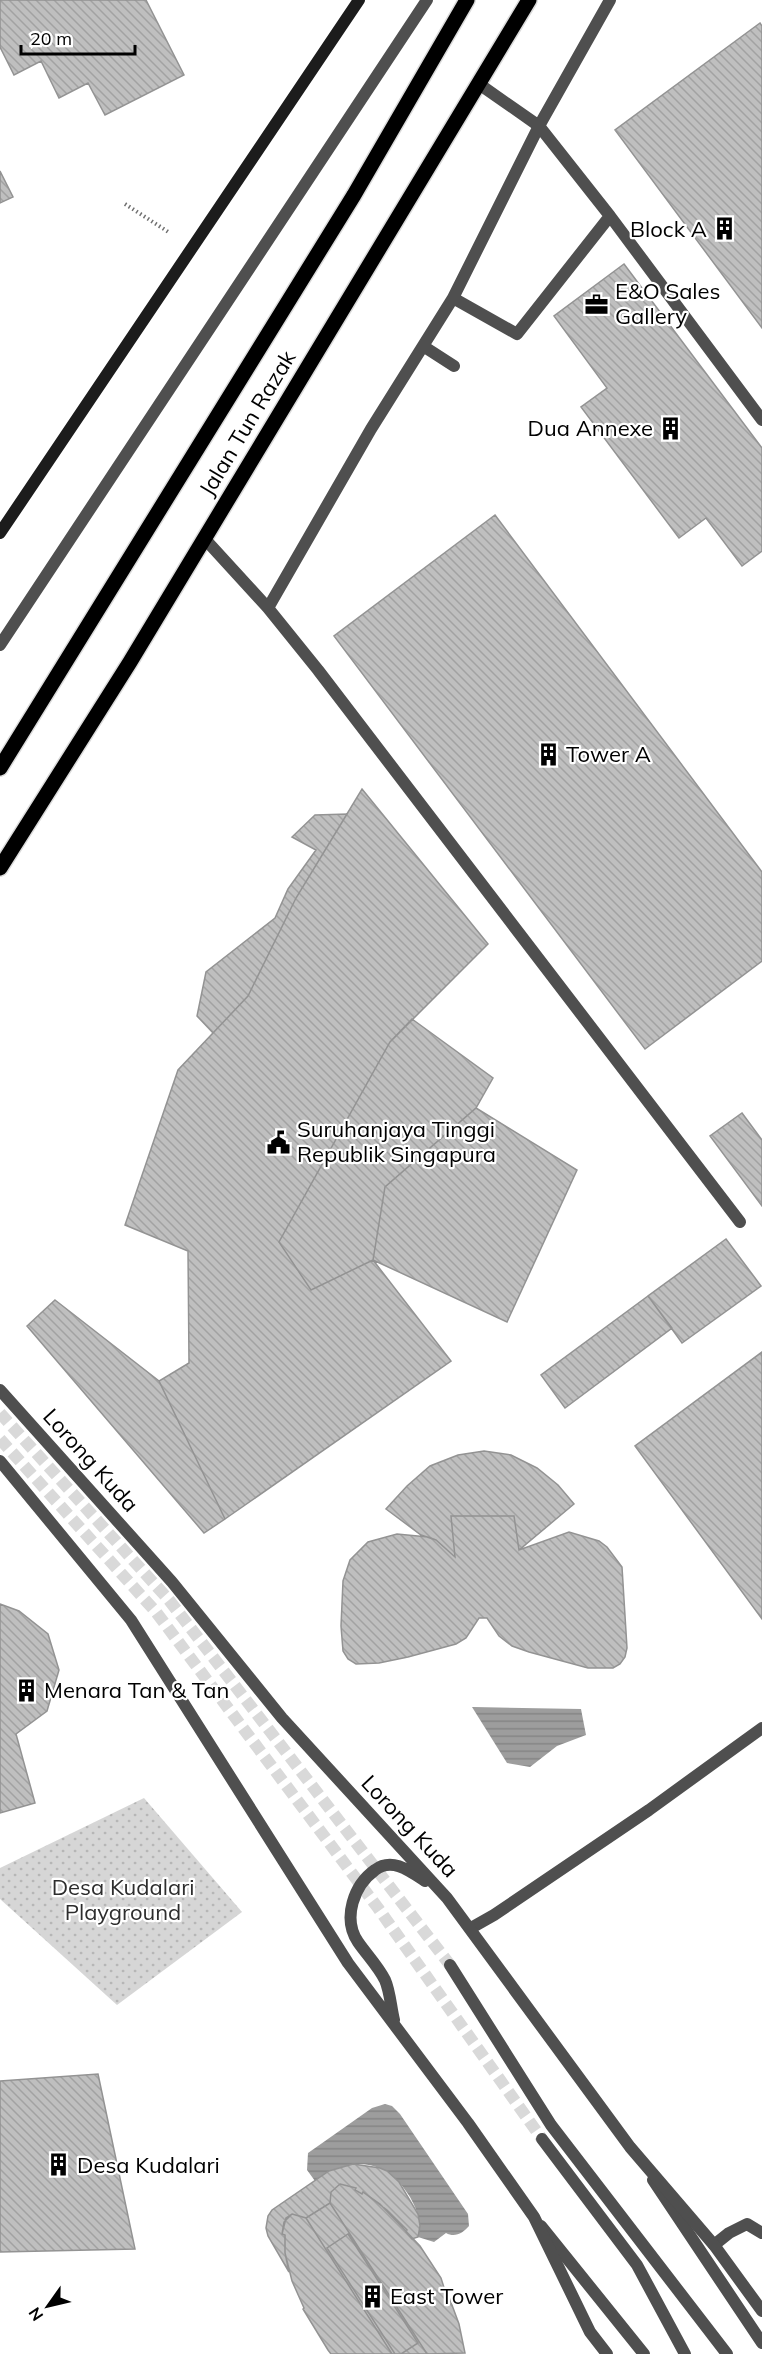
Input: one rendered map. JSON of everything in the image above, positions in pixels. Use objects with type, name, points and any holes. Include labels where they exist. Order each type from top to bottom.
[{"type":"main road","points":[[0,533],[194,249],[359,0]]},
{"type":"main road","name":"Jalan Tun Razak","points":[[0,768],[354,195],[467,0]]},
{"type":"main road","name":"Jalan Tun Razak","points":[[0,868],[130,662],[529,0]]},
{"type":"street","points":[[0,645],[427,0]]},
{"type":"street","points":[[268,608],[371,429],[453,298],[539,126],[610,0]]},
{"type":"street","points":[[479,84],[539,126],[610,216],[762,420]]},
{"type":"street","points":[[453,298],[517,334],[610,216]]},
{"type":"street","points":[[423,346],[454,366]]},
{"type":"street","points":[[204,538],[268,608],[318,670],[740,1222]]},
{"type":"street","name":"Lorong Kuda","points":[[0,1390],[172,1582],[282,1718],[447,1898],[630,2146],[714,2245],[762,2311]]},
{"type":"street","points":[[0,1461],[131,1620],[348,1963],[534,2217],[644,2354]]},
{"type":"street","points":[[471,1928],[649,1810],[762,1728]]},
{"type":"street","points":[[395,2025],[386,1982],[372,1959],[357,1941],[350,1919],[353,1896],[365,1877],[379,1867],[394,1864],[413,1873],[447,1898]]},
{"type":"street","points":[[450,1965],[551,2125],[727,2354]]},
{"type":"street","points":[[542,2139],[637,2265],[685,2354]]},
{"type":"street","points":[[630,2146],[762,2343]]},
{"type":"street","points":[[534,2217],[590,2332],[606,2354]]},
{"type":"street","points":[[714,2245],[729,2233],[747,2224],[762,2233]]},
{"type":"path","points":[[125,204],[194,249]]},
{"type":"green space","name":"Desa Kudalari Playground","points":[[144,1798],[242,1912],[117,2005],[0,1899],[0,1868]]},
{"type":"shaded area","points":[[472,1707],[581,1709],[586,1735],[557,1746],[530,1767],[507,1763]]},
{"type":"shaded area","points":[[385,2104],[392,2106],[400,2114],[468,2214],[469,2226],[461,2233],[453,2235],[446,2233],[434,2242],[418,2237],[418,2216],[410,2197],[390,2174],[379,2168],[367,2165],[341,2167],[315,2181],[307,2170],[308,2153],[372,2108]]},
{"type":"building","points":[[0,0],[146,0],[184,75],[105,115],[88,83],[59,98],[41,61],[14,75],[0,47]]},
{"type":"building","name":"Block A","points":[[760,23],[762,26],[762,328],[615,130]]},
{"type":"building","points":[[0,171],[13,197],[0,203]]},
{"type":"building","name":"Dua Annexe","points":[[624,264],[762,448],[762,551],[742,566],[706,518],[679,538],[581,407],[607,388],[554,316]]},
{"type":"building","name":"Tower A","points":[[495,515],[762,872],[762,961],[645,1049],[334,636]]},
{"type":"building","points":[[362,789],[488,944],[390,1042],[279,1242],[311,1290],[373,1260],[451,1361],[225,1519],[159,1381],[189,1363],[188,1251],[125,1225],[178,1070],[248,996],[296,898]]},
{"type":"building","points":[[347,814],[296,898],[248,996],[213,1033],[197,1016],[206,972],[275,918],[288,889],[316,850],[292,837],[315,815]]},
{"type":"building","points":[[412,1019],[493,1078],[476,1108],[385,1187],[373,1260],[311,1290],[279,1242],[390,1042]]},
{"type":"building","points":[[476,1108],[577,1170],[507,1322],[373,1260],[385,1187]]},
{"type":"building","points":[[742,1113],[762,1140],[762,1206],[710,1136]]},
{"type":"building","points":[[726,1239],[761,1286],[682,1343],[648,1296]]},
{"type":"building","points":[[648,1296],[672,1328],[565,1408],[541,1375]]},
{"type":"building","points":[[55,1300],[159,1381],[225,1519],[204,1533],[27,1326]]},
{"type":"building","points":[[762,1352],[762,1619],[635,1446]]},
{"type":"building","points":[[484,1451],[511,1455],[537,1468],[558,1485],[574,1504],[519,1550],[514,1516],[451,1516],[455,1557],[436,1540],[421,1535],[386,1509],[430,1466],[458,1455]]},
{"type":"building","points":[[451,1516],[514,1516],[519,1550],[569,1532],[599,1541],[607,1547],[622,1567],[627,1648],[620,1664],[613,1668],[588,1668],[529,1652],[512,1646],[499,1636],[487,1618],[479,1618],[466,1638],[456,1644],[379,1663],[356,1664],[348,1659],[343,1651],[341,1626],[343,1581],[350,1560],[368,1542],[397,1534],[436,1540],[455,1557]]},
{"type":"building","name":"Menara Tan & Tan","points":[[0,1604],[19,1611],[48,1634],[59,1670],[47,1711],[16,1734],[35,1803],[0,1813]]},
{"type":"building","name":"Desa Kudalari","points":[[98,2074],[135,2249],[0,2252],[0,2081]]},
{"type":"building","points":[[353,2164],[380,2168],[399,2182],[418,2214],[420,2226],[418,2237],[412,2239],[406,2232],[407,2230],[387,2210],[363,2192],[362,2194],[355,2190],[356,2188],[340,2184],[331,2192],[330,2203],[306,2218],[292,2214],[286,2218],[282,2234],[285,2235],[285,2253],[289,2272],[268,2236],[266,2228],[268,2216],[272,2210],[329,2171]]},
{"type":"building","points":[[340,2184],[356,2188],[355,2190],[362,2194],[363,2192],[380,2204],[420,2246],[441,2278],[447,2297],[449,2297],[459,2324],[465,2353],[427,2354],[330,2203],[331,2192]]},
{"type":"building","points":[[330,2203],[427,2354],[401,2354],[418,2343],[348,2234],[327,2248],[395,2354],[392,2354],[306,2218]]},
{"type":"building","points":[[292,2214],[306,2218],[392,2354],[331,2354],[328,2350],[303,2309],[292,2281],[285,2253],[285,2235],[282,2234],[284,2222]]},
{"type":"building","name":"East Tower","points":[[348,2234],[418,2343],[401,2354],[395,2354],[327,2248]]},
{"type":"tunnel","points":[[0,1413],[169,1600],[450,1965]]},
{"type":"tunnel","points":[[0,1439],[156,1612],[378,1908],[542,2139]]},
{"type":"place","name":"Block A","points":[[725,229]]},
{"type":"place","name":"E&O Sales Gallery","points":[[597,304]]},
{"type":"place","name":"Dua Annexe","points":[[671,428]]},
{"type":"place","name":"Tower A","points":[[548,754]]},
{"type":"place","name":"Suruhanjaya Tinggi Republik Singapura","points":[[279,1142]]},
{"type":"place","name":"Menara Tan & Tan","points":[[26,1690]]},
{"type":"place","name":"Desa Kudalari","points":[[59,2165]]},
{"type":"place","name":"East Tower","points":[[372,2296]]}]
